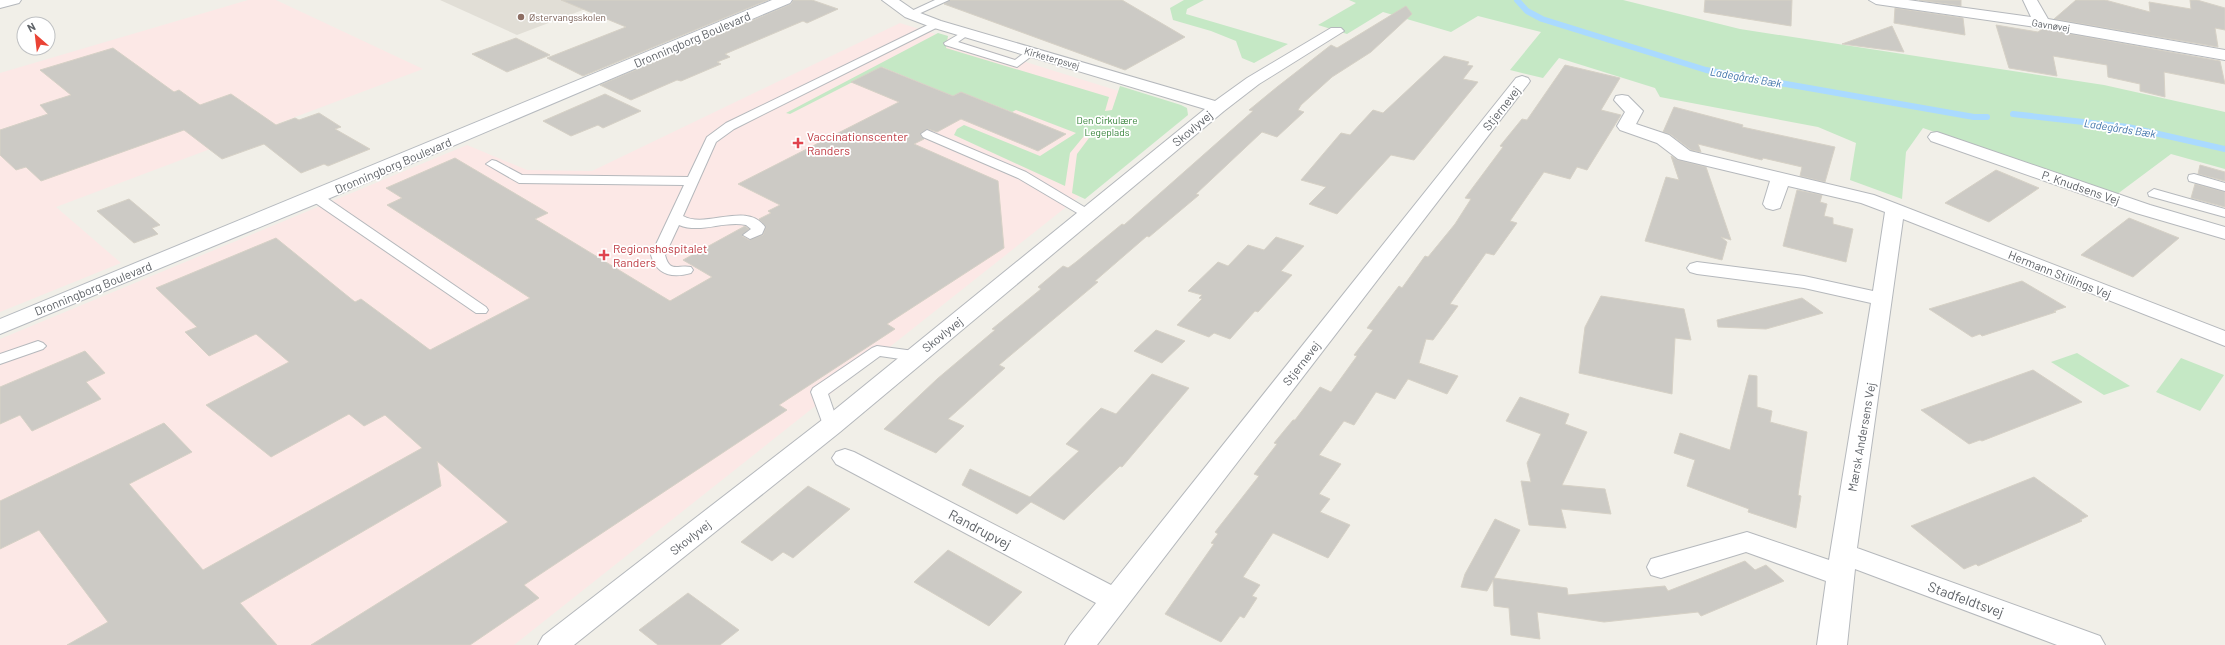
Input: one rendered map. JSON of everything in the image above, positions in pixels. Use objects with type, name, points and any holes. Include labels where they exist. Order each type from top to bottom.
[{"type":"street","points":[[0,4],[14,0]]},
{"type":"street","name":"Dronningborg Boulevard","points":[[0,326],[316,197],[784,0]]},
{"type":"street","name":"Kirketerpsvej","points":[[889,0],[910,14],[936,24],[1218,107]]},
{"type":"street","name":"Gavnøvej","points":[[1876,0],[2042,23],[2225,55]]},
{"type":"street","points":[[2030,0],[2042,23]]},
{"type":"street","name":"Skovlyvej","points":[[553,645],[831,426],[914,356],[1218,107],[1253,81],[1336,31]]},
{"type":"street","name":"Stjernevej","points":[[1080,645],[1522,81]]},
{"type":"street","points":[[1622,100],[1634,111],[1626,126],[1663,139],[1684,155],[1867,199],[1895,209]]},
{"type":"street","name":"P. Knudsens Vej","points":[[1938,137],[2143,209],[2225,233]]},
{"type":"street","points":[[1773,204],[1781,178]]},
{"type":"street","name":"Mærsk Andersens Vej","points":[[1832,645],[1841,564],[1871,378],[1895,209]]},
{"type":"street","name":"Hermann Stillings Vej","points":[[1895,209],[2225,339]]},
{"type":"street","points":[[1697,268],[1804,282],[1882,299]]},
{"type":"street","name":"Randrupvej","points":[[844,458],[1115,600]]},
{"type":"street","points":[[1661,567],[1747,542],[1841,564]]},
{"type":"street","name":"Stadfeldtsvej","points":[[1841,564],[2090,645]]},
{"type":"lane","points":[[910,14],[944,0]]},
{"type":"lane","points":[[686,270],[673,272],[665,269],[659,263],[658,255],[711,140],[730,126],[936,24]]},
{"type":"lane","points":[[927,134],[1022,175],[1089,214]]},
{"type":"lane","points":[[492,164],[519,179],[692,181]]},
{"type":"lane","points":[[2194,178],[2225,187]]},
{"type":"lane","points":[[2154,193],[2225,213]]},
{"type":"lane","points":[[316,197],[481,310]]},
{"type":"lane","points":[[676,218],[686,224],[700,225],[738,220],[754,222],[758,227],[757,231],[750,235]]},
{"type":"lane","points":[[0,359],[38,346]]},
{"type":"lane","points":[[831,426],[819,392],[876,351],[914,356]]},
{"type":"shaded area","points":[[248,0],[276,0],[423,69],[56,207],[121,263],[0,312],[0,73]]},
{"type":"shaded area","name":"Østervangsskolen","points":[[440,0],[609,0],[517,35]]},
{"type":"shaded area","name":"Regionshospitalet Randers","points":[[900,23],[1186,112],[514,645],[0,645],[0,339],[467,145],[527,170],[592,171]]},
{"type":"green space","points":[[1184,0],[1204,0],[1187,9],[1186,14],[1288,44],[1254,63],[1242,58],[1236,41],[1211,31],[1173,20],[1170,8]]},
{"type":"green space","points":[[1349,0],[1623,0],[1740,29],[2104,85],[2225,112],[2225,169],[2171,154],[2116,195],[1923,128],[1906,152],[1902,199],[1850,180],[1856,143],[1818,127],[1660,97],[1655,88],[1559,58],[1543,78],[1510,70],[1541,32],[1478,16],[1451,32],[1383,12],[1347,34],[1318,25],[1356,3]]},
{"type":"green space","name":"Den Cirkulære Legeplads","points":[[938,33],[948,36],[946,48],[1109,97],[1105,111],[1112,110],[1120,86],[1181,105],[1187,108],[1188,115],[1085,199],[1072,193],[1077,154],[1089,138],[1084,136],[1070,153],[1065,186],[954,135],[957,129],[964,125],[1040,156],[1076,133],[1016,110],[1012,112],[961,92],[953,96],[882,67],[790,114],[786,113]]},
{"type":"green space","points":[[2077,353],[2130,386],[2104,395],[2051,362]]},
{"type":"green space","points":[[2181,358],[2224,375],[2200,411],[2156,392]]},
{"type":"building","points":[[561,0],[768,0],[583,76],[547,58],[626,27]]},
{"type":"building","points":[[793,0],[812,0],[838,9],[807,23],[803,21],[725,54],[730,57],[717,62],[721,64],[681,81],[677,80],[631,100],[600,85],[791,4]]},
{"type":"building","points":[[950,0],[1122,0],[1185,37],[1125,70],[944,4]]},
{"type":"building","points":[[1705,0],[1792,0],[1791,26],[1704,12]]},
{"type":"building","points":[[1919,0],[1961,0],[1961,6]]},
{"type":"building","points":[[2076,0],[2105,0],[2150,12],[2149,2],[2191,9],[2190,0],[2197,0],[2225,8],[2225,30],[2215,28],[2218,47],[2054,19]]},
{"type":"building","points":[[1406,6],[1412,14],[1371,52],[1332,77],[1301,105],[1298,110],[1304,112],[1277,137],[1262,132],[1196,194],[1199,195],[1149,237],[1147,236],[1095,281],[1098,282],[999,365],[1005,368],[948,419],[964,426],[936,453],[884,429],[937,379],[995,330],[992,329],[1041,289],[1038,287],[1063,266],[1068,268],[1122,224],[1124,225],[1253,111],[1249,110],[1277,87],[1331,45],[1337,48]]},
{"type":"building","points":[[1895,8],[1963,18],[1965,35],[1894,23]]},
{"type":"building","points":[[1996,25],[2038,32],[2042,29],[2220,61],[2225,84],[2164,72],[2165,97],[2140,91],[2140,84],[2108,77],[2107,65],[2053,56],[2057,76],[2009,68]]},
{"type":"building","points":[[1892,26],[1904,52],[1842,44]]},
{"type":"building","points":[[516,38],[550,55],[507,72],[472,54]]},
{"type":"building","points":[[113,48],[174,92],[179,90],[200,105],[231,94],[276,125],[295,118],[299,120],[319,113],[341,127],[335,129],[370,149],[328,166],[324,164],[301,173],[264,144],[222,159],[184,130],[41,181],[26,167],[16,170],[0,155],[0,130],[48,114],[40,105],[71,95],[40,70]]},
{"type":"building","points":[[1444,56],[1469,62],[1467,65],[1473,66],[1463,79],[1478,82],[1414,160],[1391,155],[1337,214],[1309,204],[1326,187],[1301,180],[1341,133],[1350,135],[1373,110],[1383,113]]},
{"type":"building","points":[[1565,65],[1620,78],[1601,110],[1621,115],[1587,170],[1577,167],[1570,179],[1544,172],[1510,221],[1517,223],[1494,255],[1486,253],[1450,304],[1458,306],[1433,340],[1426,339],[1419,363],[1458,376],[1447,394],[1408,379],[1395,399],[1376,392],[1354,425],[1344,421],[1319,455],[1341,464],[1319,494],[1330,499],[1320,512],[1350,525],[1328,558],[1273,533],[1243,577],[1260,585],[1252,596],[1257,598],[1244,618],[1240,616],[1221,642],[1165,614],[1214,544],[1211,543],[1218,534],[1215,532],[1259,476],[1254,474],[1277,444],[1274,443],[1293,420],[1295,420],[1320,387],[1331,392],[1357,356],[1354,355],[1373,330],[1367,328],[1399,286],[1402,288],[1425,256],[1428,257],[1455,224],[1471,199],[1465,198],[1503,147],[1500,146],[1522,119],[1527,120]]},
{"type":"building","points":[[881,67],[953,96],[961,92],[1066,134],[1038,151],[961,119],[937,132],[928,129],[920,134],[924,139],[914,144],[998,181],[1004,248],[887,324],[895,329],[779,405],[787,410],[524,585],[539,598],[470,645],[311,645],[508,522],[437,461],[441,486],[240,603],[277,645],[67,645],[108,622],[39,530],[0,549],[0,501],[164,423],[192,452],[129,484],[203,570],[422,448],[385,415],[364,426],[349,414],[271,457],[206,405],[289,362],[256,334],[209,356],[185,332],[197,327],[156,288],[276,238],[355,302],[361,299],[430,350],[530,298],[387,205],[402,198],[386,188],[455,158],[548,213],[535,219],[670,301],[712,277],[683,260],[745,226],[749,229],[742,236],[749,240],[763,235],[766,227],[759,219],[771,213],[768,211],[780,205],[738,184],[899,102],[851,82]]},
{"type":"building","points":[[605,94],[641,111],[603,128],[598,125],[571,136],[543,121]]},
{"type":"building","points":[[1674,107],[1743,125],[1742,127],[1835,147],[1825,182],[1800,176],[1802,167],[1763,158],[1762,160],[1698,144],[1701,152],[1691,150],[1670,134],[1663,132]]},
{"type":"building","points":[[1671,156],[1678,160],[1706,167],[1731,240],[1721,237],[1727,242],[1722,260],[1645,241],[1666,177],[1679,180]]},
{"type":"building","points":[[2200,165],[2225,172],[2225,181],[2198,174]]},
{"type":"building","points":[[1996,170],[2039,188],[1989,222],[1945,203]]},
{"type":"building","points":[[2195,184],[2225,192],[2225,207],[2191,198]]},
{"type":"building","points":[[1797,190],[1822,195],[1820,202],[1827,204],[1824,216],[1833,218],[1833,224],[1853,229],[1846,262],[1783,246]]},
{"type":"building","points":[[129,199],[160,225],[152,228],[158,234],[134,243],[97,211]]},
{"type":"building","points":[[2129,218],[2179,238],[2133,277],[2081,255]]},
{"type":"building","points":[[1276,237],[1304,246],[1281,271],[1292,275],[1258,312],[1255,311],[1230,339],[1214,333],[1209,337],[1177,325],[1202,299],[1199,298],[1202,295],[1188,291],[1218,262],[1228,266],[1248,245],[1264,250]]},
{"type":"building","points":[[2022,281],[2066,307],[2054,311],[2056,312],[1982,336],[1980,334],[1972,337],[1929,309]]},
{"type":"building","points":[[1601,296],[1684,309],[1691,340],[1675,338],[1672,394],[1579,373],[1585,327]]},
{"type":"building","points":[[1802,298],[1823,313],[1766,329],[1718,327],[1717,320]]},
{"type":"building","points":[[1156,330],[1185,341],[1162,363],[1134,351]]},
{"type":"building","points":[[85,351],[105,373],[86,382],[101,399],[32,431],[20,415],[0,424],[0,387]]},
{"type":"building","points":[[2033,370],[2082,402],[1982,441],[1980,440],[1969,444],[1921,410]]},
{"type":"building","points":[[1152,374],[1189,388],[1122,467],[1120,466],[1064,520],[1031,502],[1017,514],[962,485],[970,469],[1030,497],[1079,451],[1066,444],[1101,408],[1116,414]]},
{"type":"building","points":[[1749,375],[1757,376],[1757,407],[1772,411],[1770,422],[1807,432],[1798,495],[1801,496],[1796,528],[1748,512],[1749,509],[1687,486],[1695,460],[1674,453],[1680,433],[1730,450]]},
{"type":"building","points":[[1520,397],[1569,414],[1565,424],[1587,432],[1562,485],[1605,489],[1611,514],[1561,509],[1566,528],[1529,525],[1521,481],[1531,482],[1527,463],[1541,434],[1506,421]]},
{"type":"building","points":[[2034,477],[2088,516],[2080,520],[2082,521],[1978,566],[1976,564],[1964,569],[1911,526]]},
{"type":"building","points":[[808,486],[850,509],[793,558],[783,552],[772,561],[741,542]]},
{"type":"building","points":[[1495,519],[1520,530],[1494,578],[1567,588],[1568,595],[1665,586],[1668,591],[1745,561],[1755,570],[1766,565],[1784,581],[1701,616],[1698,612],[1604,622],[1537,612],[1540,639],[1511,635],[1509,608],[1494,606],[1493,580],[1487,591],[1461,587],[1465,574]]},
{"type":"building","points":[[948,550],[1022,592],[989,626],[914,582]]},
{"type":"building","points":[[688,593],[739,630],[720,645],[658,645],[639,630]]},
{"type":"waterway","name":"Ladegårds Bæk","points":[[1517,0],[1527,11],[1542,19],[1706,70],[1974,117],[1987,117]]},
{"type":"waterway","name":"Ladegårds Bæk","points":[[2013,114],[2128,127],[2225,149]]},
{"type":"place","name":"Østervangsskolen","points":[[521,17]]},
{"type":"place","name":"Vaccinationscenter Randers","points":[[798,143]]},
{"type":"place","name":"Regionshospitalet Randers","points":[[604,255]]}]
